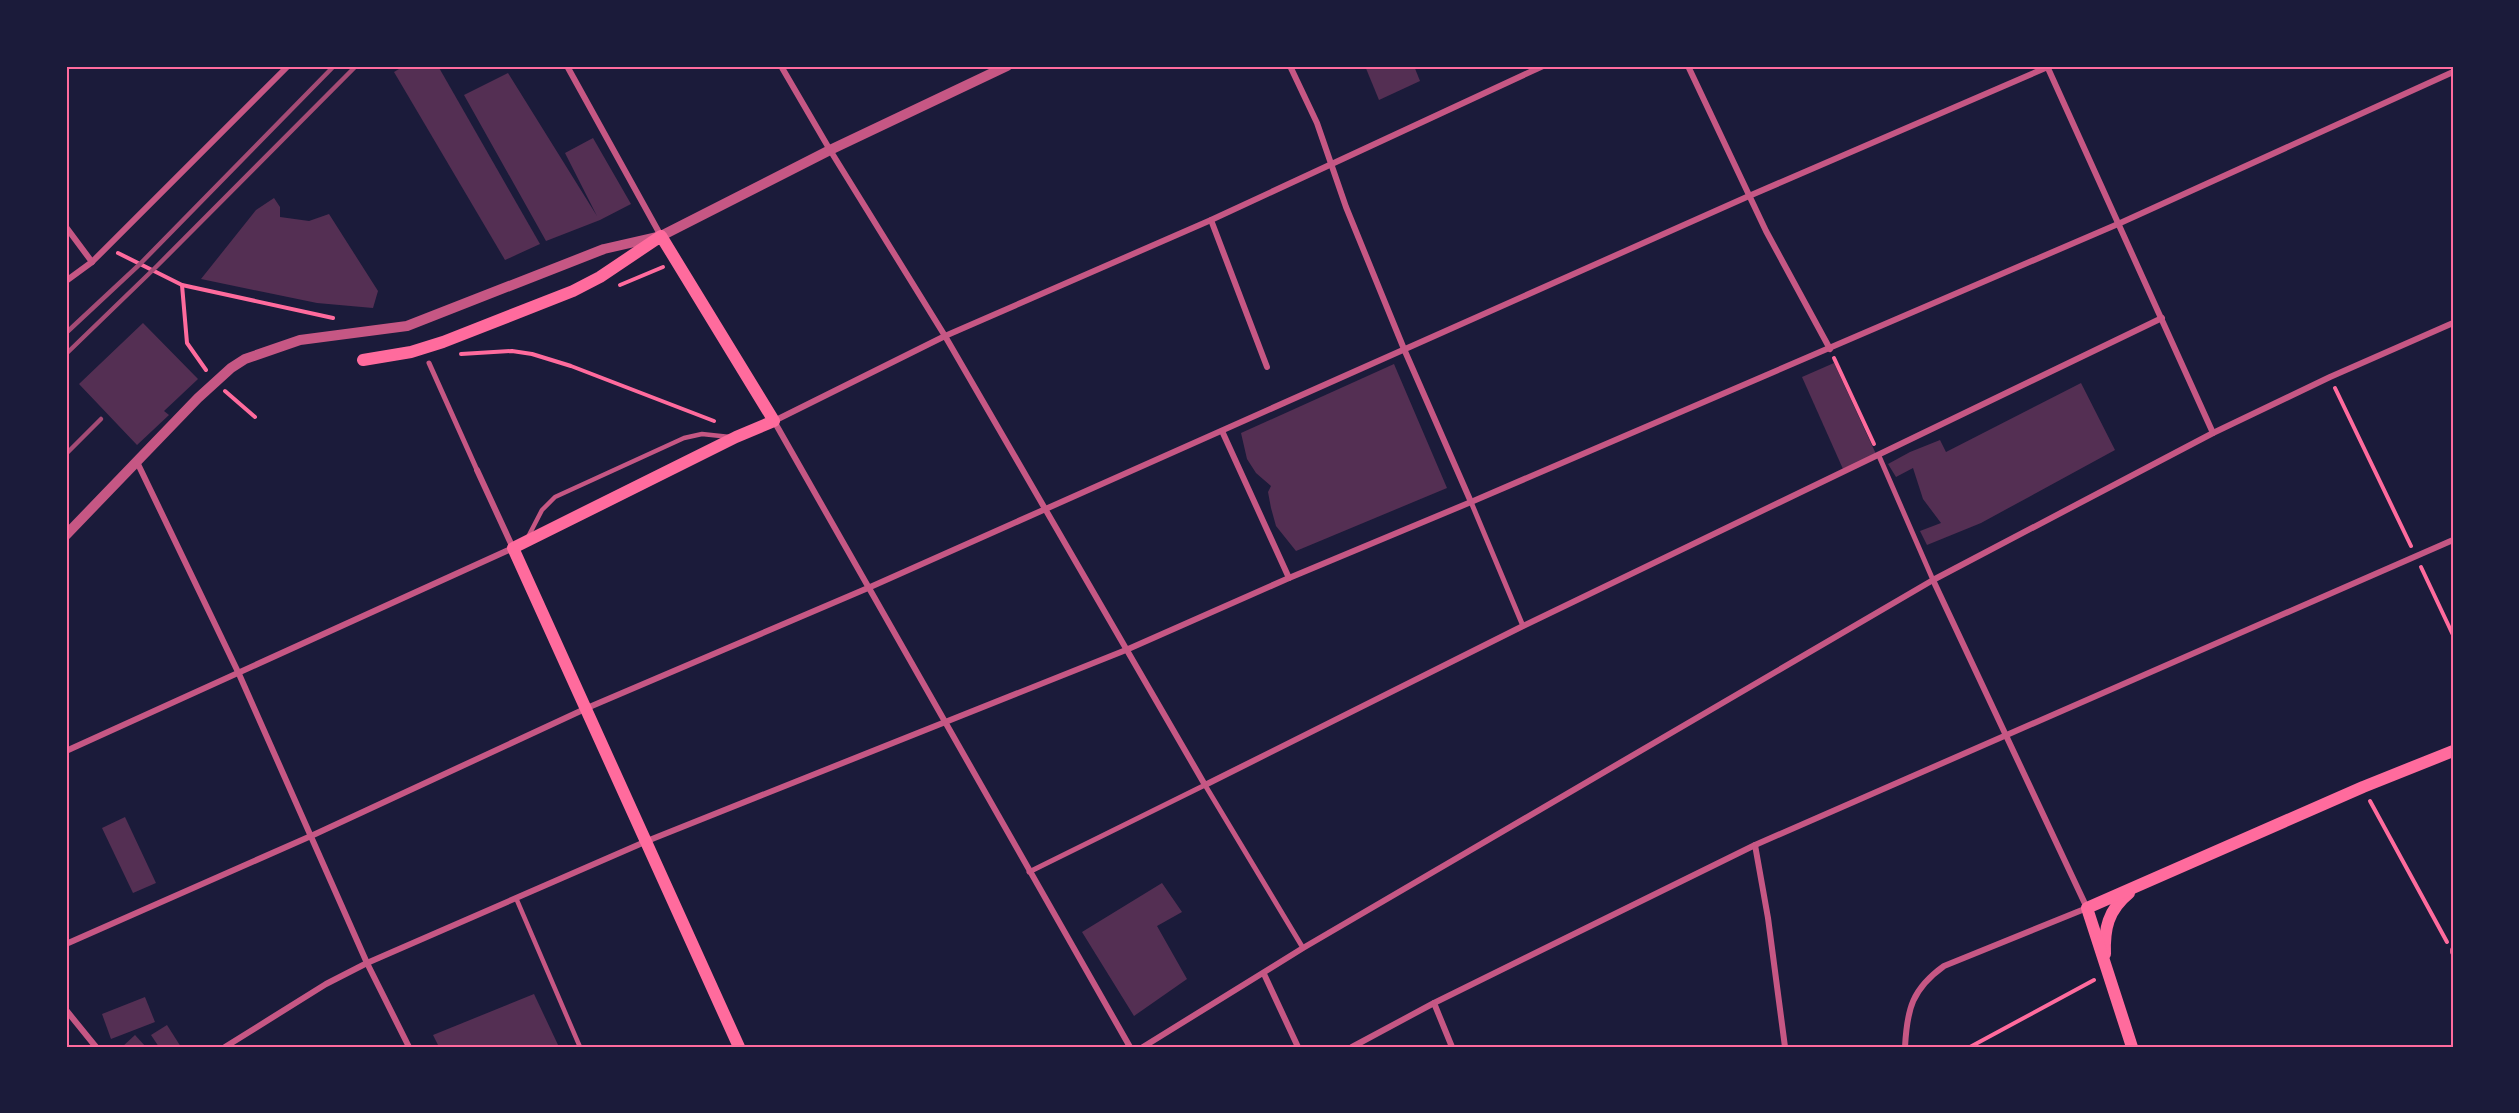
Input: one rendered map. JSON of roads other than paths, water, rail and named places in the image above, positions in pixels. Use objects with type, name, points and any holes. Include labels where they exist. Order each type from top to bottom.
[{"type":"main road","points":[[363,360],[411,352],[443,342],[564,295],[600,278],[661,236],[774,422],[741,435],[513,549],[739,1047]]},
{"type":"main road","points":[[2132,1047],[2106,974],[2087,908],[2363,787],[2453,751]]},
{"type":"main road","points":[[2106,974],[2104,942],[2106,924],[2111,912],[2120,901],[2141,884]]},
{"type":"street","points":[[567,66],[661,236]]},
{"type":"street","points":[[781,66],[945,336],[1126,650],[1303,948]]},
{"type":"street","points":[[66,535],[214,382],[245,359],[279,346],[321,336],[391,330],[407,326],[604,249],[661,236],[830,150],[1006,66]]},
{"type":"street","points":[[1290,66],[1317,123],[1346,207],[1404,349],[1524,626]]},
{"type":"street","points":[[1130,1047],[774,422],[945,336],[1211,220],[1543,66]]},
{"type":"street","points":[[1688,66],[1749,196],[1830,349]]},
{"type":"street","points":[[66,944],[311,836],[587,708],[868,588],[1749,196],[2048,66],[2213,433]]},
{"type":"street","points":[[66,281],[92,262],[286,67]]},
{"type":"street","points":[[225,1047],[326,984],[367,963],[647,841],[1126,650],[1289,578],[1830,349],[2118,224],[2453,72]]},
{"type":"street","points":[[1211,220],[1267,367]]},
{"type":"street","points":[[66,227],[92,262]]},
{"type":"street","points":[[1029,872],[1524,626],[2162,318]]},
{"type":"street","points":[[1143,1047],[1303,948],[1933,580],[2213,433],[2330,376],[2453,323]]},
{"type":"street","points":[[66,751],[513,549],[429,363]]},
{"type":"street","points":[[1222,431],[1289,578]]},
{"type":"street","points":[[1879,456],[2005,737],[2087,908],[1944,966],[1928,977],[1914,996],[1907,1019],[1905,1047]]},
{"type":"street","points":[[137,462],[239,674],[367,963],[409,1047]]},
{"type":"street","points":[[1352,1047],[1755,845],[2453,540]]},
{"type":"street","points":[[1755,845],[1768,918],[1785,1047]]},
{"type":"street","points":[[1264,974],[1298,1047]]},
{"type":"street","points":[[1434,1004],[1452,1047]]},
{"type":"street","points":[[66,1010],[96,1047]]},
{"type":"lane","points":[[526,543],[542,510],[555,497],[684,438],[702,434],[741,435]]},
{"type":"lane","points":[[516,898],[580,1047]]},
{"type":"railway","points":[[66,333],[140,264],[334,66]]},
{"type":"railway","points":[[66,354],[356,66]]},
{"type":"railway","points":[[66,454],[101,419]]}]
